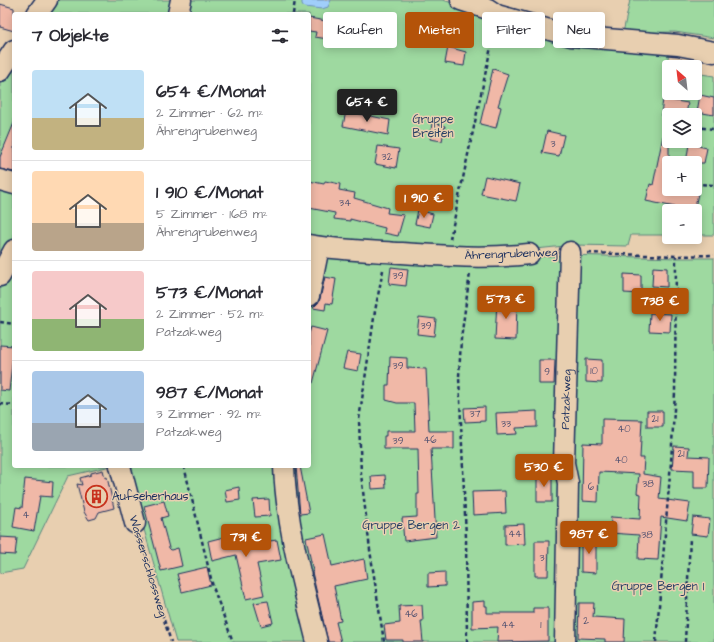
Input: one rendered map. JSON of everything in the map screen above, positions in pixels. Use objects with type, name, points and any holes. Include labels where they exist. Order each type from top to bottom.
[{"type":"street","points":[[38,12],[47,0]]},
{"type":"street","points":[[178,12],[181,0]]},
{"type":"street","points":[[461,0],[488,9],[492,12]]},
{"type":"street","points":[[545,29],[571,36],[678,45],[714,52]]},
{"type":"street","points":[[0,71],[12,53]]},
{"type":"street","points":[[0,180],[12,183]]},
{"type":"street","points":[[311,276],[314,246]]},
{"type":"street","name":"Ährengrubenweg","points":[[314,246],[472,257],[498,257],[529,254]]},
{"type":"street","name":"Patzakweg","points":[[565,642],[568,483],[564,463],[570,252]]},
{"type":"street","points":[[0,276],[12,254]]},
{"type":"street","name":"Wasserschlossweg","points":[[121,468],[135,522]]},
{"type":"street","points":[[284,468],[285,494],[303,586],[317,642]]},
{"type":"path","points":[[293,12],[295,0]]},
{"type":"path","points":[[446,256],[490,48]]},
{"type":"path","points":[[702,128],[714,129]]},
{"type":"path","points":[[702,184],[714,185]]},
{"type":"path","points":[[384,642],[370,550],[361,474],[360,420],[375,311],[386,252]]},
{"type":"path","name":"Ährengrubenweg","points":[[570,252],[676,256],[714,255]]},
{"type":"path","points":[[656,642],[671,462],[675,392],[676,256]]},
{"type":"path","points":[[467,642],[466,538],[459,377],[461,339],[472,257]]},
{"type":"path","points":[[0,322],[12,324]]},
{"type":"path","points":[[0,404],[12,405]]},
{"type":"path","points":[[184,468],[213,587],[233,642]]},
{"type":"path","name":"Wasserschlossweg","points":[[135,522],[139,528],[171,642]]},
{"type":"path","points":[[685,642],[690,538]]},
{"type":"green space","name":"Gruppe Breiten","points":[[56,0],[443,0],[482,12],[482,48],[545,48],[545,26],[553,27],[553,48],[605,48],[605,37],[669,49],[668,60],[662,60],[662,100],[702,100],[702,74],[714,76],[714,235],[702,235],[702,204],[662,204],[662,235],[631,235],[628,246],[574,245],[488,254],[311,239],[311,12],[48,12]]},
{"type":"green space","points":[[630,0],[714,0],[714,38],[675,32],[623,33]]},
{"type":"green space","points":[[12,66],[12,178],[0,175],[0,84]]},
{"type":"green space","points":[[0,187],[12,188],[12,468],[102,468],[68,476],[23,569],[0,573]]},
{"type":"green space","points":[[311,255],[473,261],[567,255],[714,258],[714,642],[176,642],[127,468],[311,468]]},
{"type":"water","points":[[302,0],[331,0],[328,7],[322,9],[304,7]]},
{"type":"building","points":[[0,4],[14,8],[14,12],[12,12],[12,30],[0,27]]},
{"type":"building","points":[[311,18],[323,20],[323,38],[315,37],[316,32],[311,31]]},
{"type":"building","points":[[448,48],[466,52],[464,66],[445,63]]},
{"type":"building","points":[[493,69],[508,74],[498,106],[501,107],[496,128],[480,124]]},
{"type":"building","points":[[702,95],[714,98],[714,115],[702,113],[702,108],[698,108],[699,100],[702,100]]},
{"type":"building","points":[[663,100],[688,103],[687,108],[662,108],[661,115]]},
{"type":"building","points":[[346,111],[390,120],[388,135],[343,126]]},
{"type":"building","points":[[432,123],[445,126],[442,141],[430,139]]},
{"type":"building","points":[[12,128],[12,172],[0,169],[0,157]]},
{"type":"building","points":[[547,131],[564,135],[559,156],[542,153]]},
{"type":"building","points":[[662,141],[662,148],[669,148],[669,156],[662,156],[662,196],[698,196],[696,204],[662,204],[646,201],[650,184],[653,185]]},
{"type":"building","points":[[378,146],[399,149],[396,168],[375,164]]},
{"type":"building","points":[[688,148],[707,148],[704,163],[702,163],[702,156],[687,156]]},
{"type":"building","points":[[485,176],[520,184],[516,201],[481,194]]},
{"type":"building","points":[[311,181],[324,184],[325,181],[340,184],[339,190],[355,193],[354,198],[388,208],[387,213],[404,215],[398,236],[384,233],[385,228],[350,219],[350,221],[334,219],[335,213],[311,208]]},
{"type":"building","points":[[418,210],[433,214],[430,227],[415,224]]},
{"type":"building","points":[[391,267],[408,269],[406,286],[389,284]]},
{"type":"building","points":[[653,267],[667,268],[667,287],[652,286]]},
{"type":"building","points":[[624,274],[641,275],[641,294],[624,293]]},
{"type":"building","points":[[325,277],[336,279],[332,304],[326,303],[325,310],[313,308],[320,299]]},
{"type":"building","points":[[497,300],[517,301],[516,340],[495,339]]},
{"type":"building","points":[[650,313],[671,314],[670,332],[649,331]]},
{"type":"building","points":[[419,317],[436,319],[434,336],[417,334]]},
{"type":"building","points":[[311,327],[327,331],[313,383],[311,383]]},
{"type":"building","points":[[0,345],[12,346],[12,364],[9,391],[0,390]]},
{"type":"building","points":[[347,352],[361,354],[358,371],[343,368]]},
{"type":"building","points":[[390,357],[407,358],[407,368],[426,369],[429,431],[454,431],[454,449],[431,449],[436,537],[404,541],[402,518],[417,517],[417,494],[419,494],[418,449],[384,449],[384,436],[386,436],[386,431],[415,431],[414,403],[397,403],[386,400],[386,385],[389,385]]},
{"type":"building","points":[[586,359],[602,360],[602,383],[586,382]]},
{"type":"building","points":[[539,360],[555,360],[554,384],[539,384]]},
{"type":"building","points":[[485,407],[485,421],[465,422],[464,408]]},
{"type":"building","points":[[537,411],[537,427],[516,428],[517,434],[497,435],[496,413]]},
{"type":"building","points":[[647,411],[663,411],[663,427],[647,427]]},
{"type":"building","points":[[602,419],[642,420],[640,458],[644,458],[643,474],[661,477],[659,499],[690,503],[687,521],[661,517],[658,560],[638,559],[639,535],[610,533],[611,517],[640,519],[641,494],[637,493],[639,474],[599,472],[598,502],[582,501],[583,443],[602,444]]},
{"type":"building","points":[[674,446],[689,447],[688,456],[709,457],[708,488],[694,488],[694,470],[672,469]]},
{"type":"building","points":[[296,468],[300,468],[309,513],[300,514]]},
{"type":"building","name":"Aufseherhaus","points":[[103,470],[105,478],[107,477],[114,508],[99,512],[96,518],[89,520],[84,512],[77,484],[82,485],[80,478]]},
{"type":"building","points":[[537,473],[552,474],[552,502],[537,502]]},
{"type":"building","points":[[385,475],[386,488],[372,489],[371,476]]},
{"type":"building","points":[[25,479],[53,482],[52,497],[40,496],[34,531],[13,527],[16,507],[22,508]]},
{"type":"building","points":[[239,487],[240,500],[227,502],[225,490]]},
{"type":"building","points":[[505,491],[506,513],[473,515],[472,492]]},
{"type":"building","points":[[269,499],[270,516],[255,517],[253,500]]},
{"type":"building","points":[[164,501],[168,516],[161,518],[169,548],[171,550],[178,548],[182,566],[161,571],[144,506]]},
{"type":"building","points":[[693,517],[710,519],[708,536],[691,534]]},
{"type":"building","points":[[524,524],[525,544],[505,545],[505,525]]},
{"type":"building","points":[[251,530],[255,543],[277,540],[281,560],[257,564],[264,595],[246,599],[236,555],[212,561],[208,541]]},
{"type":"building","points":[[325,534],[332,566],[364,559],[367,579],[334,586],[341,621],[336,622],[341,642],[328,642],[306,538]]},
{"type":"building","points":[[0,537],[17,538],[15,555],[0,554]]},
{"type":"building","points":[[581,538],[596,538],[596,573],[581,572]]},
{"type":"building","points":[[535,541],[549,541],[548,576],[535,576]]},
{"type":"building","points":[[207,567],[211,585],[182,592],[177,574]]},
{"type":"building","points":[[445,572],[445,586],[428,587],[428,573]]},
{"type":"building","points":[[268,601],[273,623],[261,626],[254,603]]},
{"type":"building","points":[[485,601],[487,613],[533,613],[533,608],[548,608],[548,641],[497,642],[498,627],[472,628],[472,602]]},
{"type":"building","points":[[579,603],[594,603],[593,617],[625,619],[624,642],[605,642],[605,639],[578,638]]},
{"type":"building","points":[[422,605],[423,621],[421,621],[423,642],[386,640],[384,625],[400,623],[399,606]]},
{"type":"place","name":"Aufseherhaus","points":[[96,496]]},
{"type":"park label","name":"Gruppe Bergen 2","points":[[411,525]]},
{"type":"park label","name":"Gruppe Bergen 1","points":[[658,586]]}]
